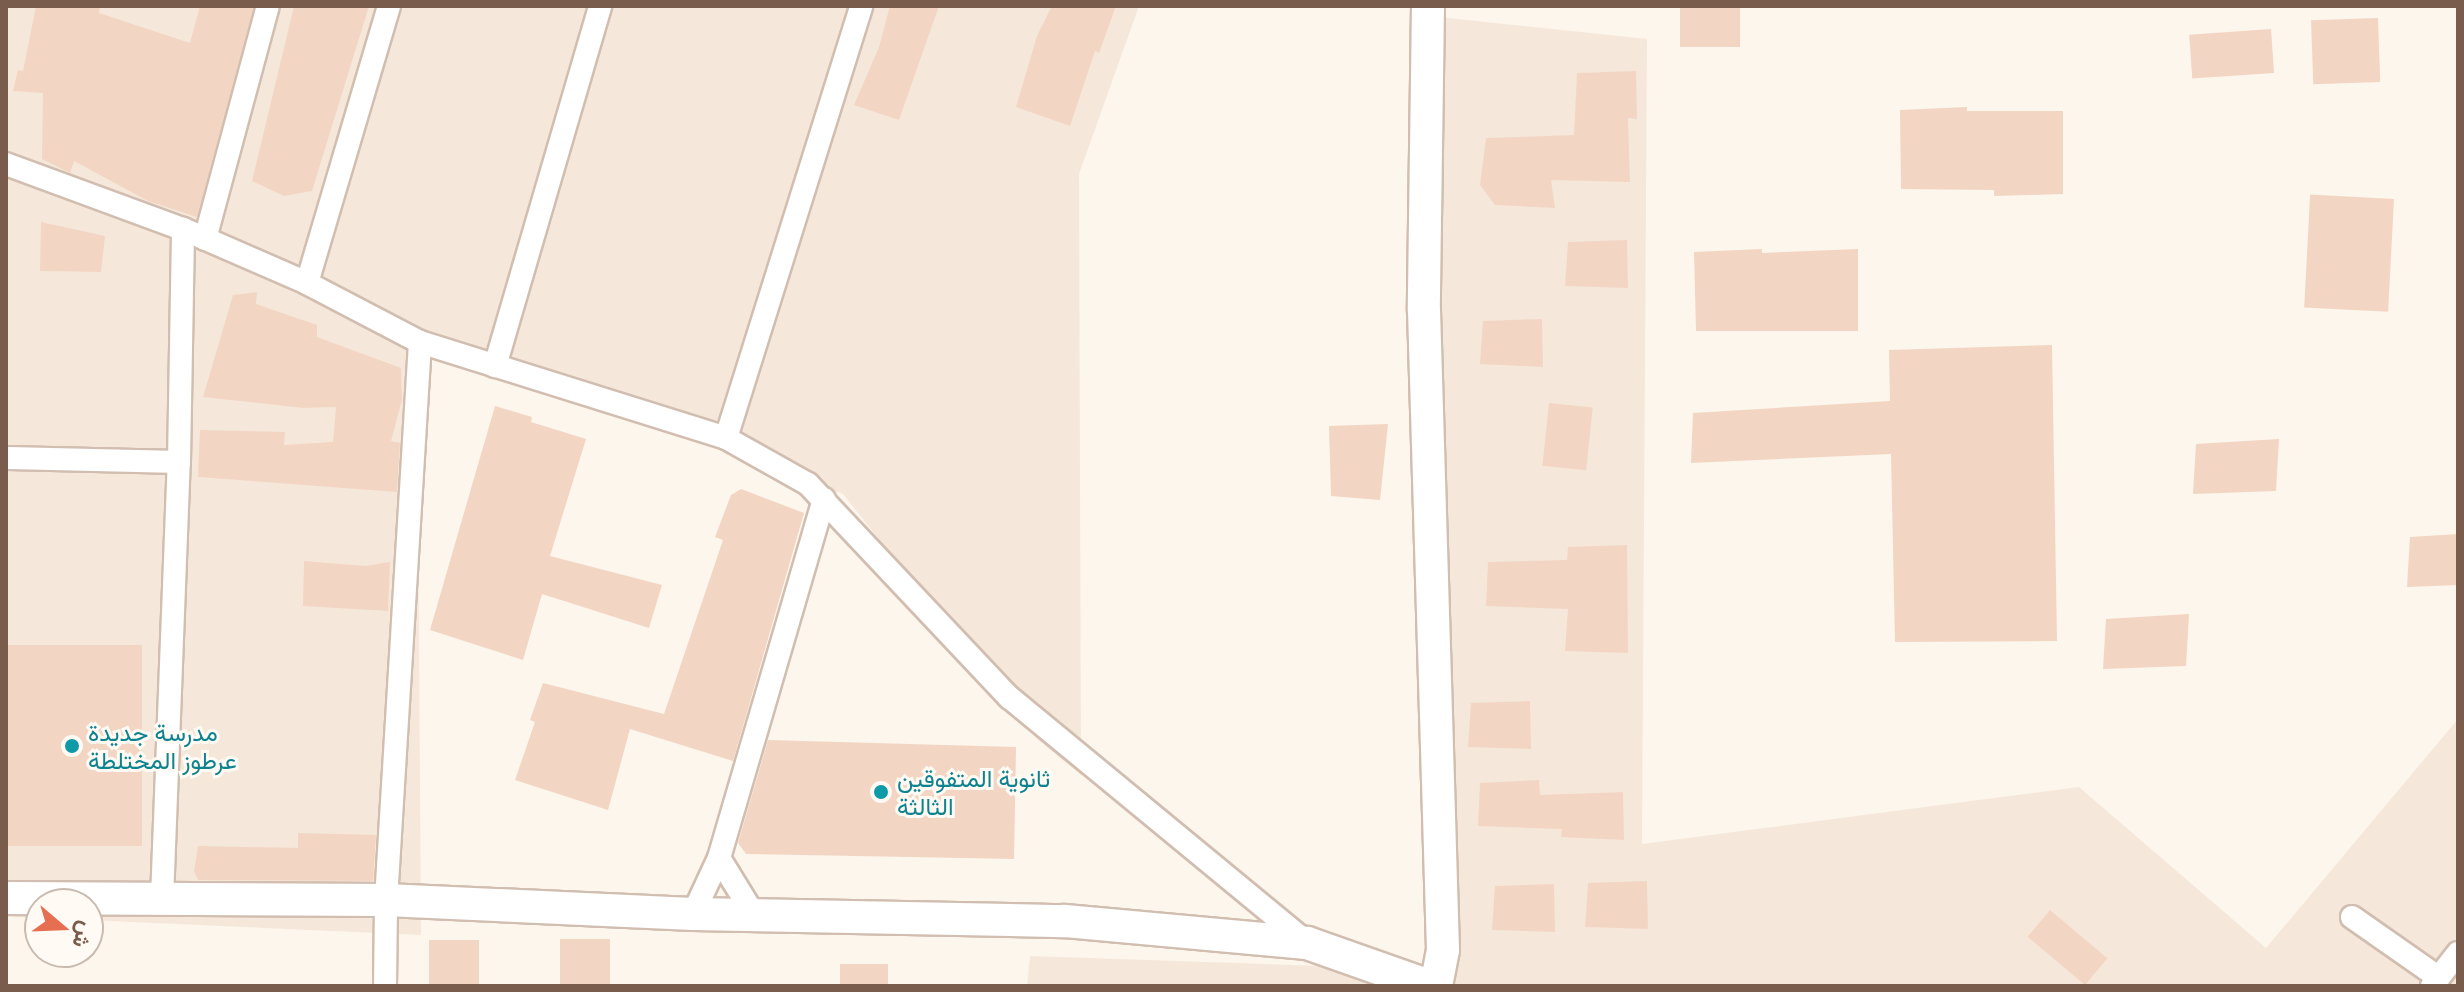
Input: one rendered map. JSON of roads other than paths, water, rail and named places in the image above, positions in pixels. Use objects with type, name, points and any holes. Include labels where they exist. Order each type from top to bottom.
[{"type":"street","points":[[205,239],[268,6]]},
{"type":"street","points":[[307,283],[389,6]]},
{"type":"street","points":[[495,366],[600,6]]},
{"type":"street","points":[[726,438],[861,6]]},
{"type":"street","points":[[1428,6],[1424,310],[1443,950],[1436,986]]},
{"type":"street","points":[[6,164],[183,229],[307,283],[420,342],[726,438],[808,484],[1009,697],[1307,943]]},
{"type":"street","points":[[162,899],[179,462],[183,229]]},
{"type":"street","points":[[385,986],[386,900],[420,342]]},
{"type":"street","points":[[6,458],[179,462]]},
{"type":"street","points":[[693,914],[719,858],[824,499]]},
{"type":"street","points":[[719,858],[754,915]]},
{"type":"street","points":[[6,898],[386,900],[693,914],[1065,921],[1307,943],[1429,986]]},
{"type":"street","points":[[2352,917],[2435,982],[2458,953]]},
{"type":"place","name":"مدرسة جديدة عرطوز المختلطة","points":[[72,746]]},
{"type":"place","name":"ثانوية المتفوقين الثالثة","points":[[881,792]]}]
